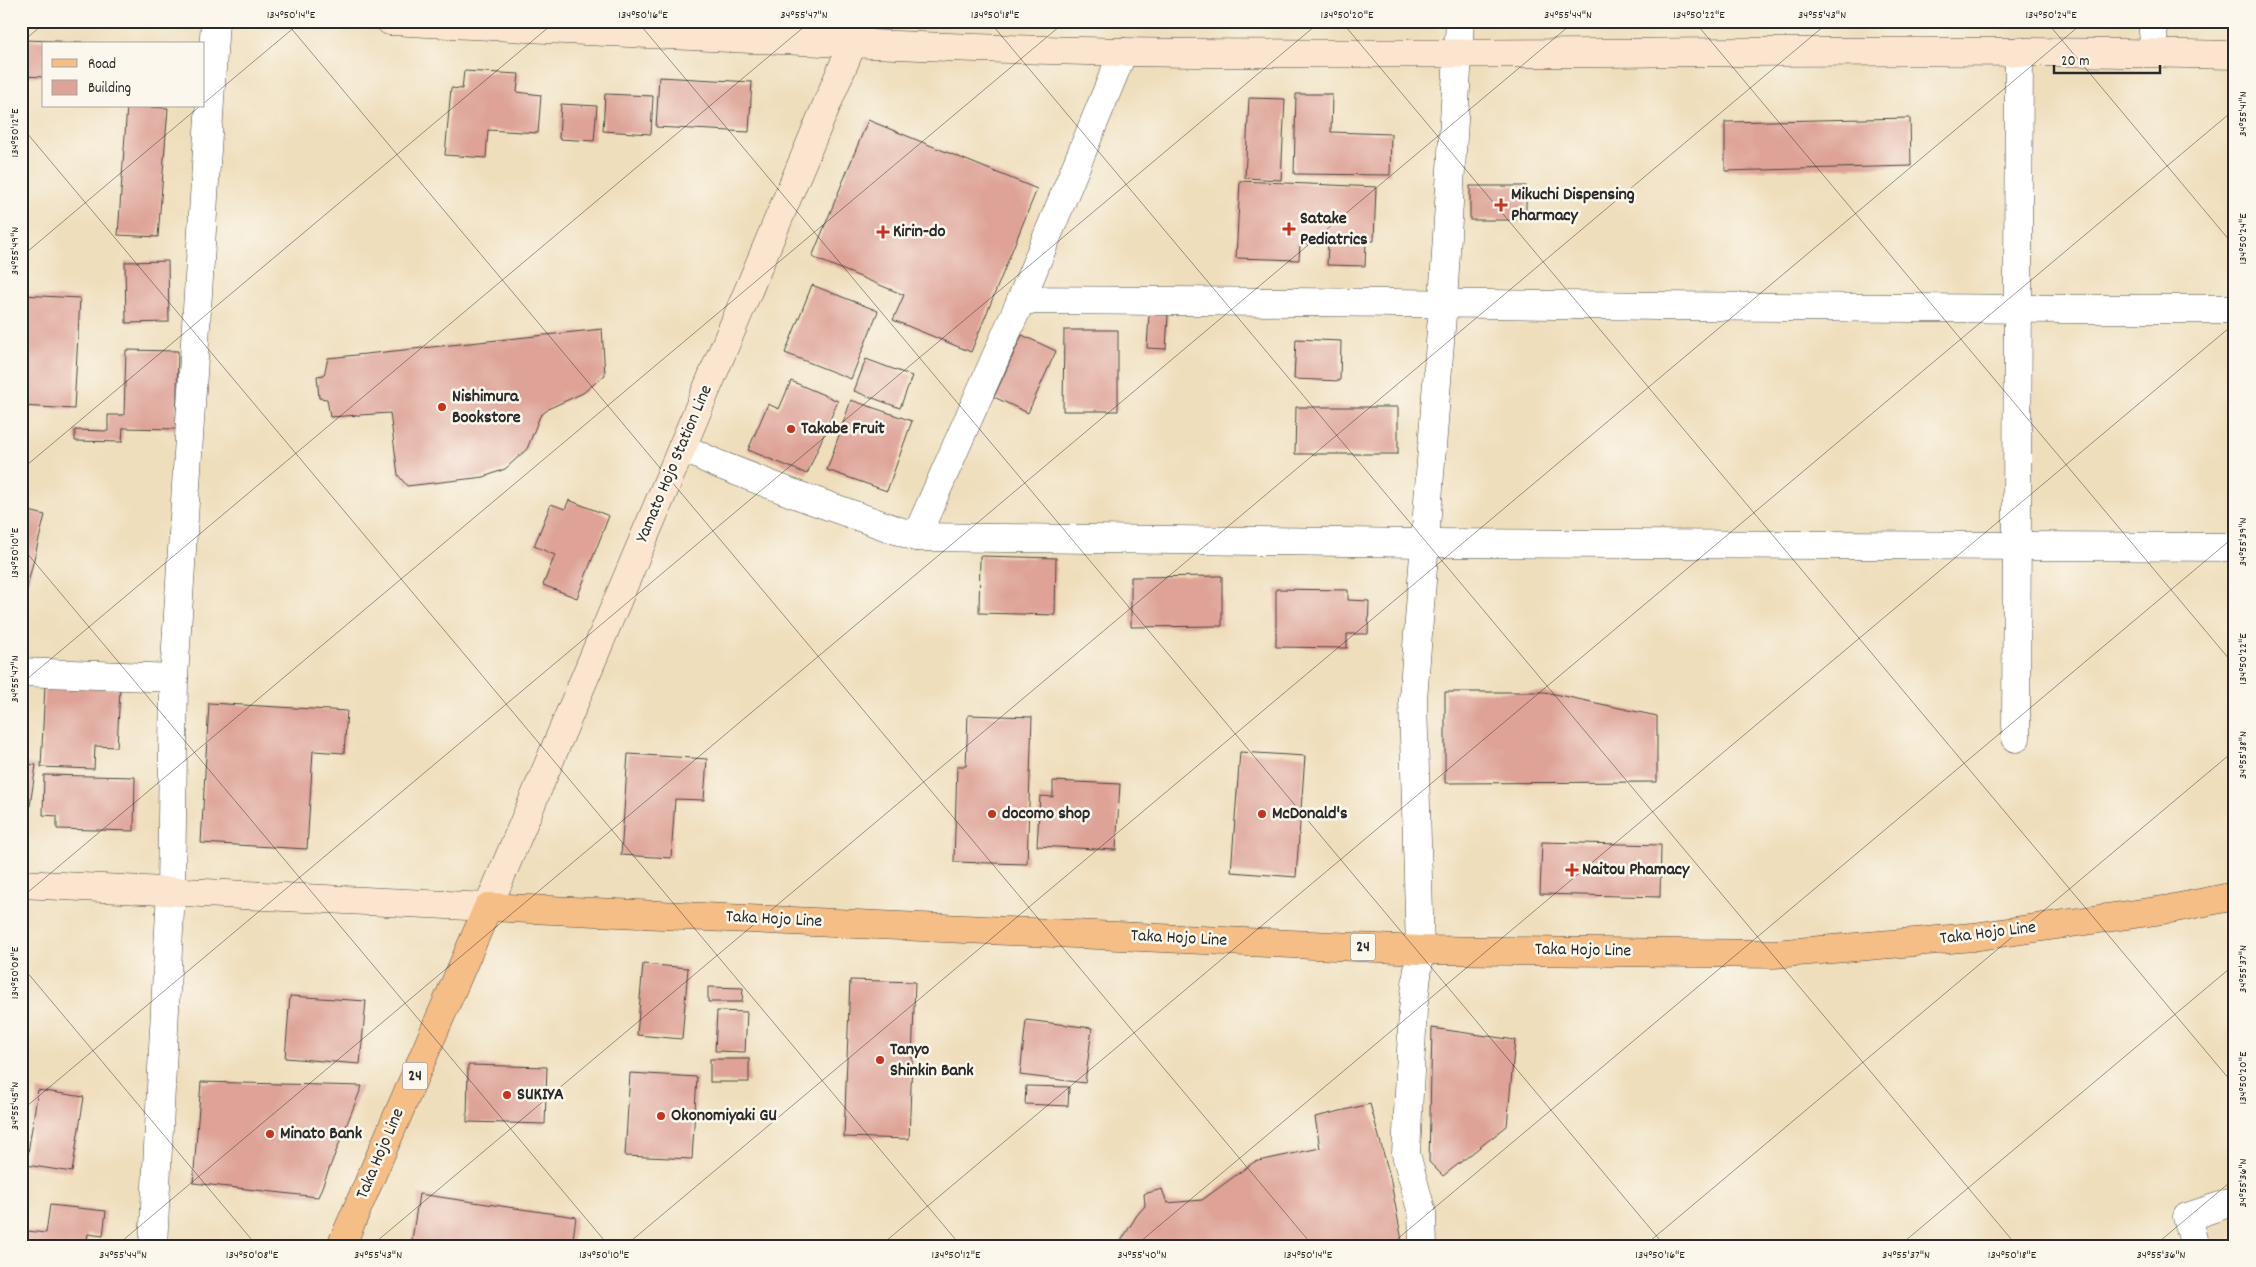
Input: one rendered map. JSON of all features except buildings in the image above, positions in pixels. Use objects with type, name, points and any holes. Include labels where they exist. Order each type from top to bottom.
[{"type":"main road","name":"Taka Hojo Line","points":[[342,1246],[488,907],[1420,950],[1774,954],[1973,937],[2170,909],[2235,896]]},
{"type":"street","points":[[153,1246],[171,891],[174,678],[215,21]]},
{"type":"street","points":[[390,21],[857,32],[1122,52],[2019,51],[2235,54]]},
{"type":"street","points":[[1423,1246],[1422,1213],[1406,1154],[1413,1010],[1420,950],[1413,700],[1443,302],[1460,21]]},
{"type":"street","points":[[2152,21],[2155,53]]},
{"type":"street","name":"Yamato Hojo Station Line","points":[[488,907],[857,32]]},
{"type":"street","points":[[2016,738],[2019,51]]},
{"type":"street","points":[[916,537],[1021,300],[1122,52]]},
{"type":"street","points":[[1021,300],[1443,302],[2017,309],[2235,309]]},
{"type":"street","points":[[682,447],[714,463],[916,537],[1425,543],[2235,546]]},
{"type":"street","points":[[21,672],[174,678]]},
{"type":"street","points":[[21,884],[488,907]]},
{"type":"street","points":[[2195,1246],[2186,1217],[2235,1201]]},
{"type":"place","name":"Mikuchi Dispensing Pharmacy","points":[[1501,205]]},
{"type":"place","name":"Satake Pediatrics","points":[[1289,229]]},
{"type":"place","name":"Kirin-do","points":[[883,232]]},
{"type":"place","name":"Nishimura Bookstore","points":[[442,407]]},
{"type":"place","name":"Takabe Fruit","points":[[791,429]]},
{"type":"place","name":"docomo shop","points":[[992,814]]},
{"type":"place","name":"McDonald's","points":[[1262,814]]},
{"type":"place","name":"Naitou Phamacy","points":[[1572,870]]},
{"type":"place","name":"Tanyo Shinkin Bank","points":[[880,1060]]},
{"type":"place","name":"SUKIYA","points":[[507,1095]]},
{"type":"place","name":"Okonomiyaki GU","points":[[661,1116]]},
{"type":"place","name":"Minato Bank","points":[[270,1134]]}]
